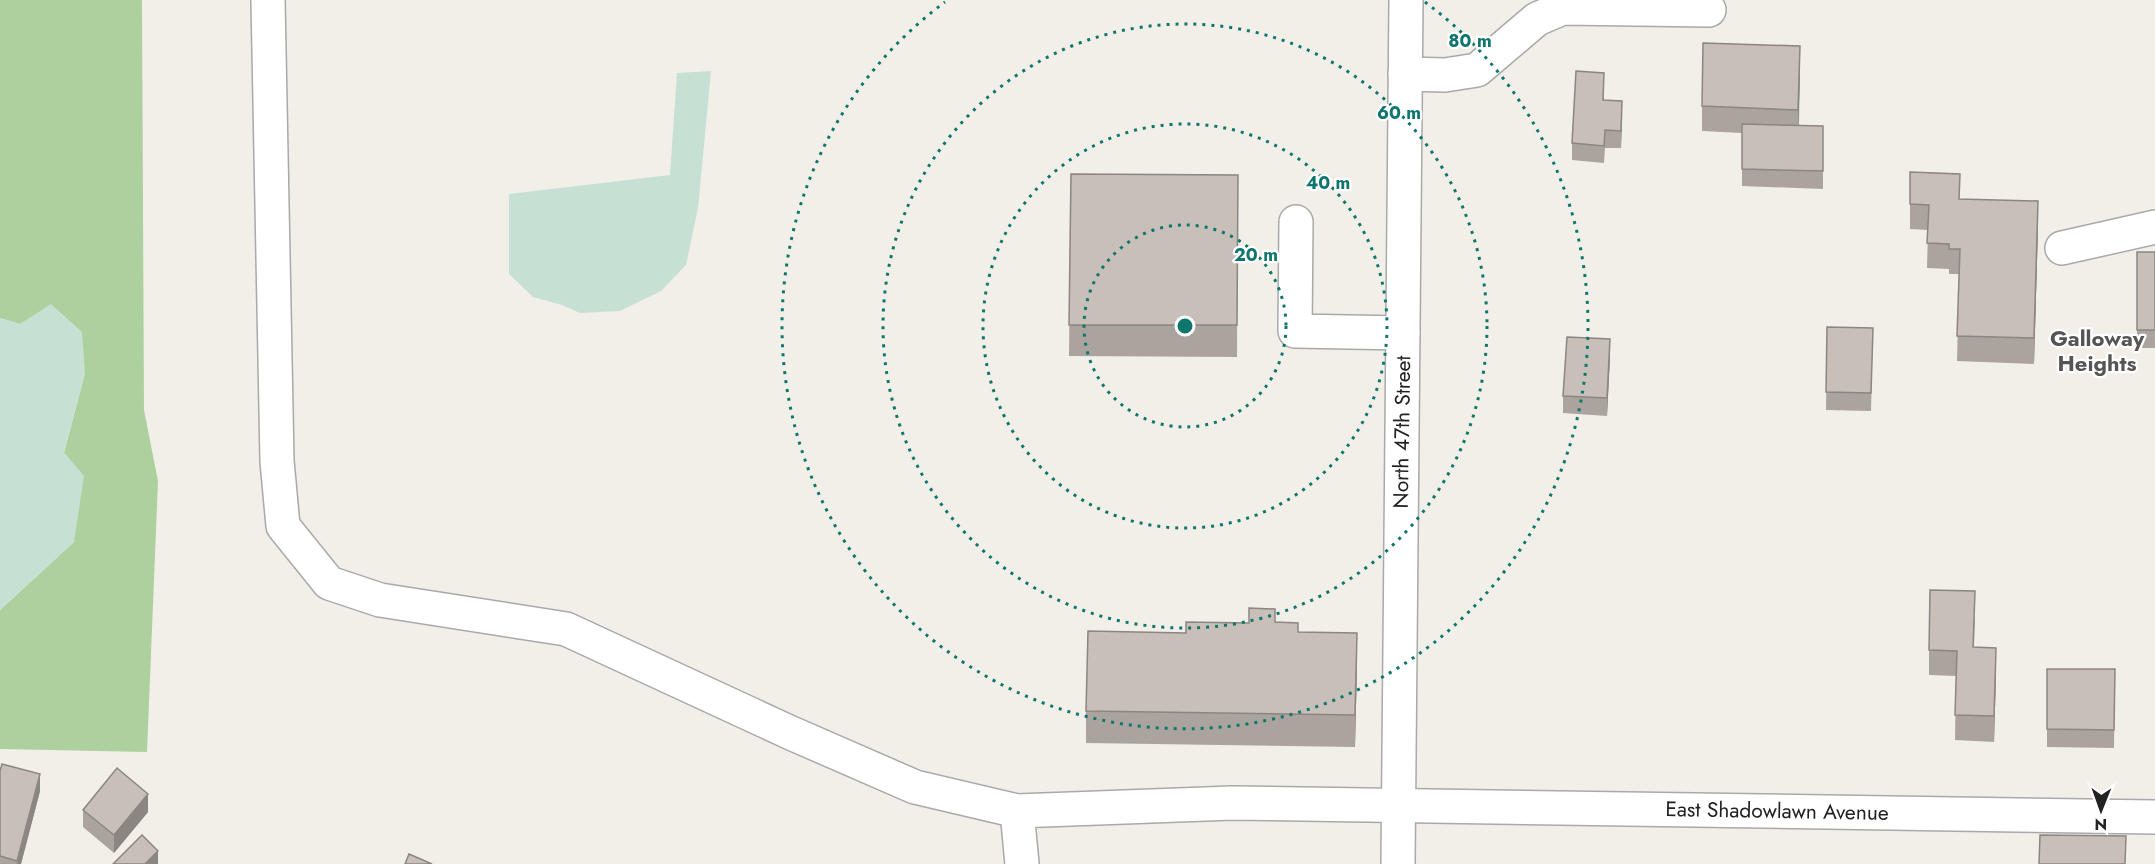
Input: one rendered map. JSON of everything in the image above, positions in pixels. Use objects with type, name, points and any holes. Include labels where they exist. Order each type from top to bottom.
[{"type":"street","name":"East Shadowlawn Avenue","points":[[268,0],[277,461],[283,526],[329,584],[380,600],[566,629],[791,733],[915,787],[1017,811],[1232,803],[2155,817]]},
{"type":"street","name":"North 47th Street","points":[[1398,864],[1406,0]]},
{"type":"street","points":[[1405,74],[1445,75],[1477,70],[1537,19],[1563,8],[1709,10]]},
{"type":"street","points":[[1296,222],[1295,330],[1403,333]]},
{"type":"street","points":[[2062,248],[2155,227]]},
{"type":"street","points":[[1017,811],[1022,864]]},
{"type":"green space","points":[[0,0],[142,0],[144,410],[158,481],[147,752],[0,749],[0,610],[74,542],[64,453],[85,373],[20,324],[0,318]]},
{"type":"green space","points":[[711,71],[698,208],[686,265],[661,291],[620,311],[580,313],[533,297],[509,274],[509,194],[670,175],[677,73]]},
{"type":"green space","points":[[51,304],[82,332],[85,373],[64,452],[84,476],[74,542],[0,610],[0,318],[20,324]]},
{"type":"building","points":[[1703,43],[1800,46],[1798,110],[1702,106]]},
{"type":"building","points":[[1576,71],[1604,73],[1603,100],[1622,101],[1621,131],[1605,130],[1604,146],[1572,143]]},
{"type":"building","points":[[1742,124],[1823,126],[1823,171],[1742,169]]},
{"type":"building","points":[[1910,172],[1960,174],[1959,199],[2038,201],[2034,338],[1957,336],[1960,249],[1949,249],[1949,244],[1927,243],[1929,205],[1910,204]]},
{"type":"building","points":[[1071,174],[1238,175],[1237,325],[1069,325]]},
{"type":"building","points":[[2137,252],[2155,252],[2155,330],[2137,330]]},
{"type":"building","points":[[1827,327],[1873,328],[1871,393],[1826,392]]},
{"type":"building","points":[[1567,337],[1610,339],[1607,398],[1563,396]]},
{"type":"building","points":[[1930,590],[1975,591],[1973,647],[1996,648],[1994,716],[1955,715],[1957,651],[1929,650]]},
{"type":"building","points":[[1249,608],[1275,609],[1275,622],[1298,623],[1298,632],[1357,633],[1355,715],[1086,711],[1088,631],[1186,633],[1186,622],[1249,623]]},
{"type":"building","points":[[2047,669],[2115,669],[2114,730],[2047,729]]},
{"type":"building","points":[[2,764],[40,774],[17,861],[0,856],[0,771]]},
{"type":"building","points":[[117,768],[148,794],[114,835],[83,810]]},
{"type":"building","points":[[142,835],[158,851],[145,864],[113,864]]},
{"type":"building","points":[[2040,835],[2126,836],[2125,864],[2039,864]]},
{"type":"building","points":[[409,854],[432,864],[405,864]]},
{"type":"district","name":"Galloway Heights","points":[[2097,350]]}]
